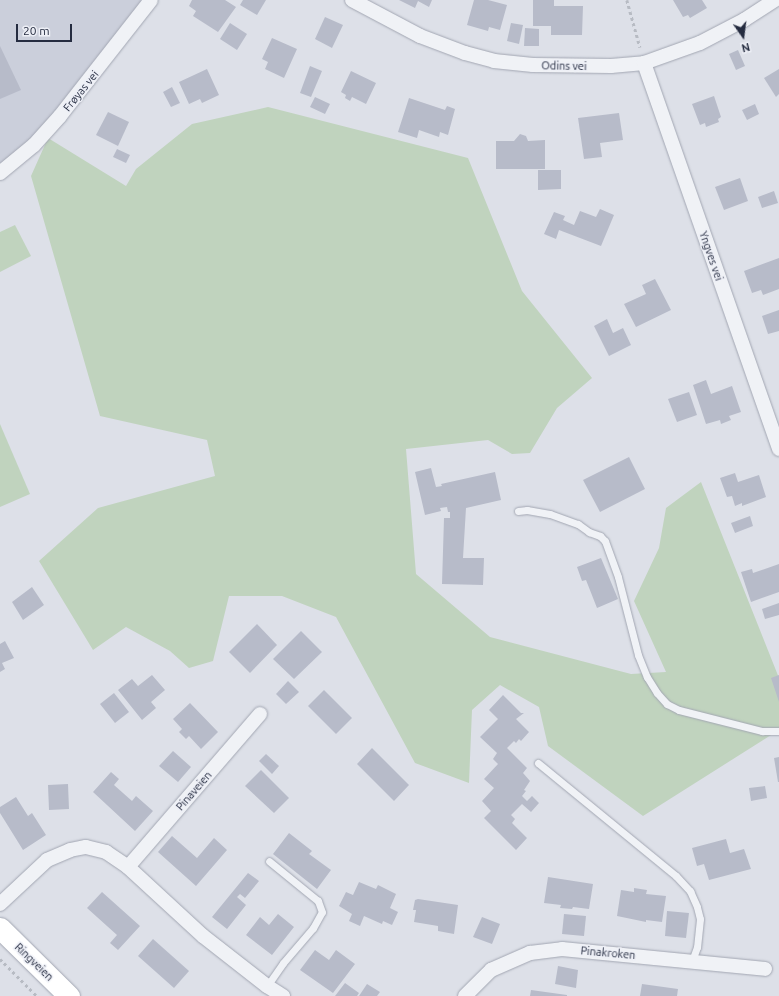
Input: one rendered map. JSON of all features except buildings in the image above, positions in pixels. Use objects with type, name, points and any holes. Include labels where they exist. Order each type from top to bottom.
[{"type":"main road","name":"Ringveien","points":[[0,928],[69,996]]},
{"type":"street","name":"Frøyas vei","points":[[0,173],[34,145],[60,116],[152,0]]},
{"type":"street","name":"Odins vei","points":[[352,0],[420,36],[465,53],[494,61],[533,65],[595,66],[644,63],[700,43],[744,20],[775,0]]},
{"type":"street","name":"Yngves vei","points":[[644,63],[779,448]]},
{"type":"street","name":"Pinaveien","points":[[128,868],[260,714]]},
{"type":"street","points":[[0,904],[47,860],[70,850],[86,847],[106,852],[128,868],[204,936],[267,986],[283,996]]},
{"type":"street","name":"Pinakroken","points":[[465,996],[491,970],[530,953],[562,949],[692,960],[764,969]]},
{"type":"lane","points":[[518,510],[550,514],[578,524],[589,532],[600,536],[605,541],[618,577],[638,656],[647,677],[657,693],[667,704],[679,710],[762,731],[779,730]]},
{"type":"lane","points":[[538,763],[676,876],[690,891],[697,906],[700,920],[697,947],[692,960]]},
{"type":"lane","points":[[267,986],[283,963],[313,928],[322,912],[318,901],[269,861]]},
{"type":"path","points":[[627,0],[644,63]]},
{"type":"path","points":[[0,959],[37,996]]},
{"type":"shaded area","points":[[0,0],[151,0],[48,138],[0,172]]},
{"type":"green space","points":[[268,107],[468,158],[522,291],[592,378],[557,408],[530,453],[512,454],[488,440],[406,449],[416,574],[490,637],[631,674],[666,672],[634,601],[659,548],[666,508],[701,482],[779,678],[779,730],[643,816],[548,746],[539,707],[500,685],[472,710],[469,783],[415,763],[336,617],[282,596],[229,596],[213,661],[189,668],[170,651],[126,627],[93,650],[39,561],[98,508],[215,476],[207,440],[100,416],[31,176],[48,138],[126,186],[136,169],[192,124]]},
{"type":"green space","points":[[15,225],[31,256],[0,272],[0,232]]},
{"type":"green space","points":[[0,424],[30,494],[0,507]]}]
